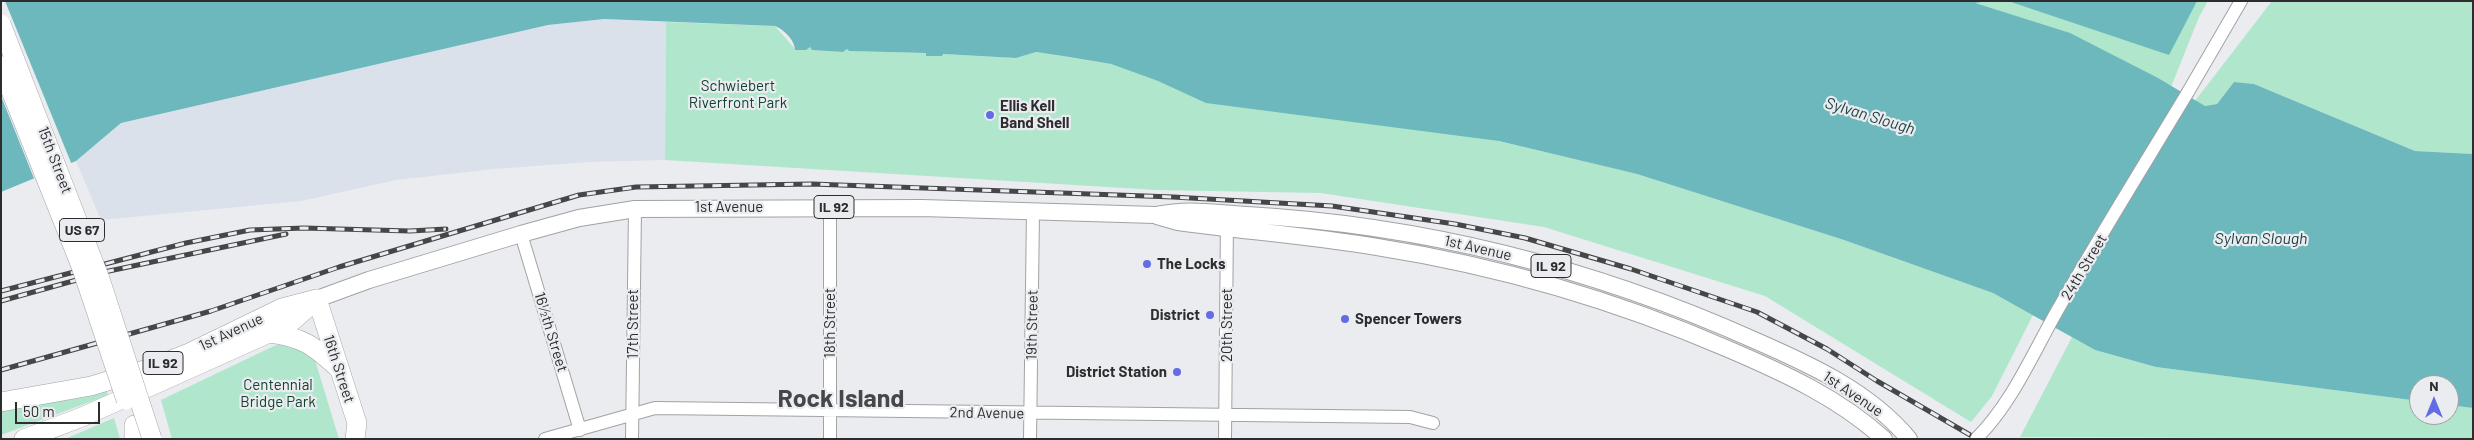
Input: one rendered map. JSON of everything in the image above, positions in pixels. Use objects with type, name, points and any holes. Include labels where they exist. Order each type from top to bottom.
[{"type":"highway","name":"15th Street","points":[[1,24],[100,278],[152,439]]},
{"type":"highway","name":"15th Street","points":[[1,66],[81,266],[136,434]]},
{"type":"highway","name":"1st Avenue","points":[[24,439],[38,435],[269,333],[290,323],[317,300]]},
{"type":"highway","name":"1st Avenue","points":[[1,402],[91,386],[151,368],[189,353],[282,308],[317,300]]},
{"type":"highway","name":"16th Street","points":[[317,300],[358,433]]},
{"type":"highway","points":[[269,333],[293,336],[307,341],[338,368]]},
{"type":"main road","name":"1st Avenue","points":[[317,300],[370,280],[521,234],[579,218],[635,209],[830,207],[1155,215],[1184,210],[1227,212],[1355,225],[1438,239],[1506,254],[1599,280],[1715,322],[1826,374],[1859,394],[1891,420],[1909,439]]},
{"type":"main road","name":"1st Avenue","points":[[1155,215],[1178,222],[1398,250],[1502,272],[1579,293],[1658,320],[1790,377],[1850,411],[1884,439]]},
{"type":"street","name":"24th Street","points":[[1976,439],[1989,426],[2025,370],[2057,311],[2241,1]]},
{"type":"street","name":"18th Street","points":[[830,207],[830,439]]},
{"type":"street","name":"17th Street","points":[[632,439],[635,209]]},
{"type":"street","name":"19th Street","points":[[1030,439],[1033,211]]},
{"type":"street","name":"20th Street","points":[[1225,439],[1227,212]]},
{"type":"street","name":"16½th Street","points":[[521,234],[580,430]]},
{"type":"street","name":"2nd Avenue","points":[[546,439],[655,408],[1030,414],[1410,417],[1433,422]]},
{"type":"shaded area","points":[[604,19],[666,22],[665,160],[590,162],[494,169],[396,180],[301,201],[101,220],[76,161],[121,123],[548,25]]},
{"type":"green space","points":[[1965,1],[2208,1],[2199,17],[2171,87]]},
{"type":"green space","points":[[2272,1],[2473,1],[2473,154],[2415,151],[2254,84],[2234,82],[2217,104],[2205,106],[2195,101]]},
{"type":"green space","name":"Schwiebert Riverfront Park","points":[[666,22],[775,26],[796,50],[810,47],[812,50],[843,52],[847,49],[849,51],[926,53],[926,56],[942,56],[942,54],[1016,58],[1036,52],[1111,64],[1158,81],[1499,141],[1637,174],[1844,240],[1993,293],[2033,315],[1992,396],[1971,422],[1765,296],[1544,227],[1321,193],[1157,190],[665,160]]},
{"type":"green space","points":[[2072,337],[2095,350],[2156,367],[2409,400],[2409,425],[2459,425],[2459,406],[2473,408],[2473,439],[2020,437]]},
{"type":"green space","name":"Centennial Bridge Park","points":[[276,345],[298,346],[315,360],[339,439],[172,439],[161,400]]},
{"type":"green space","points":[[106,388],[108,395],[1,435],[1,408]]},
{"type":"green space","points":[[114,418],[120,439],[65,439]]},
{"type":"water","name":"Sylvan Slough","points":[[1,1],[1988,1],[1975,3],[2070,33],[2158,78],[2205,106],[2217,104],[2234,82],[2254,84],[2415,151],[2473,154],[2473,408],[2459,406],[2459,375],[2409,375],[2409,400],[2156,367],[2095,350],[1993,293],[1844,240],[1637,174],[1499,141],[1206,103],[1158,81],[1111,64],[1036,52],[1016,58],[943,54],[942,56],[926,56],[926,53],[849,51],[847,49],[843,52],[812,50],[810,47],[806,50],[795,50],[793,42],[788,35],[775,26],[604,19],[548,25],[121,123],[76,161],[1,192]]},
{"type":"water","points":[[2008,1],[2197,1],[2169,55]]},
{"type":"pier","points":[[1,1],[5,1],[72,165],[35,181],[1,96]]},
{"type":"railway","points":[[1,370],[211,311],[339,267],[579,195],[636,187],[812,184],[1173,197],[1332,206],[1455,224],[1525,238],[1631,269],[1757,312],[1827,349],[1877,381],[1977,439]]},
{"type":"railway","points":[[1,291],[186,243],[250,230],[304,228],[410,231],[446,229]]},
{"type":"railway","points":[[1,301],[109,271],[286,234]]},
{"type":"place","name":"Ellis Kell Band Shell","points":[[990,115]]},
{"type":"place","name":"The Locks","points":[[1147,264]]},
{"type":"place","name":"District","points":[[1210,315]]},
{"type":"place","name":"Spencer Towers","points":[[1345,319]]},
{"type":"place","name":"District Station","points":[[1177,372]]},
{"type":"district","name":"Rock Island","points":[[841,399]]}]
